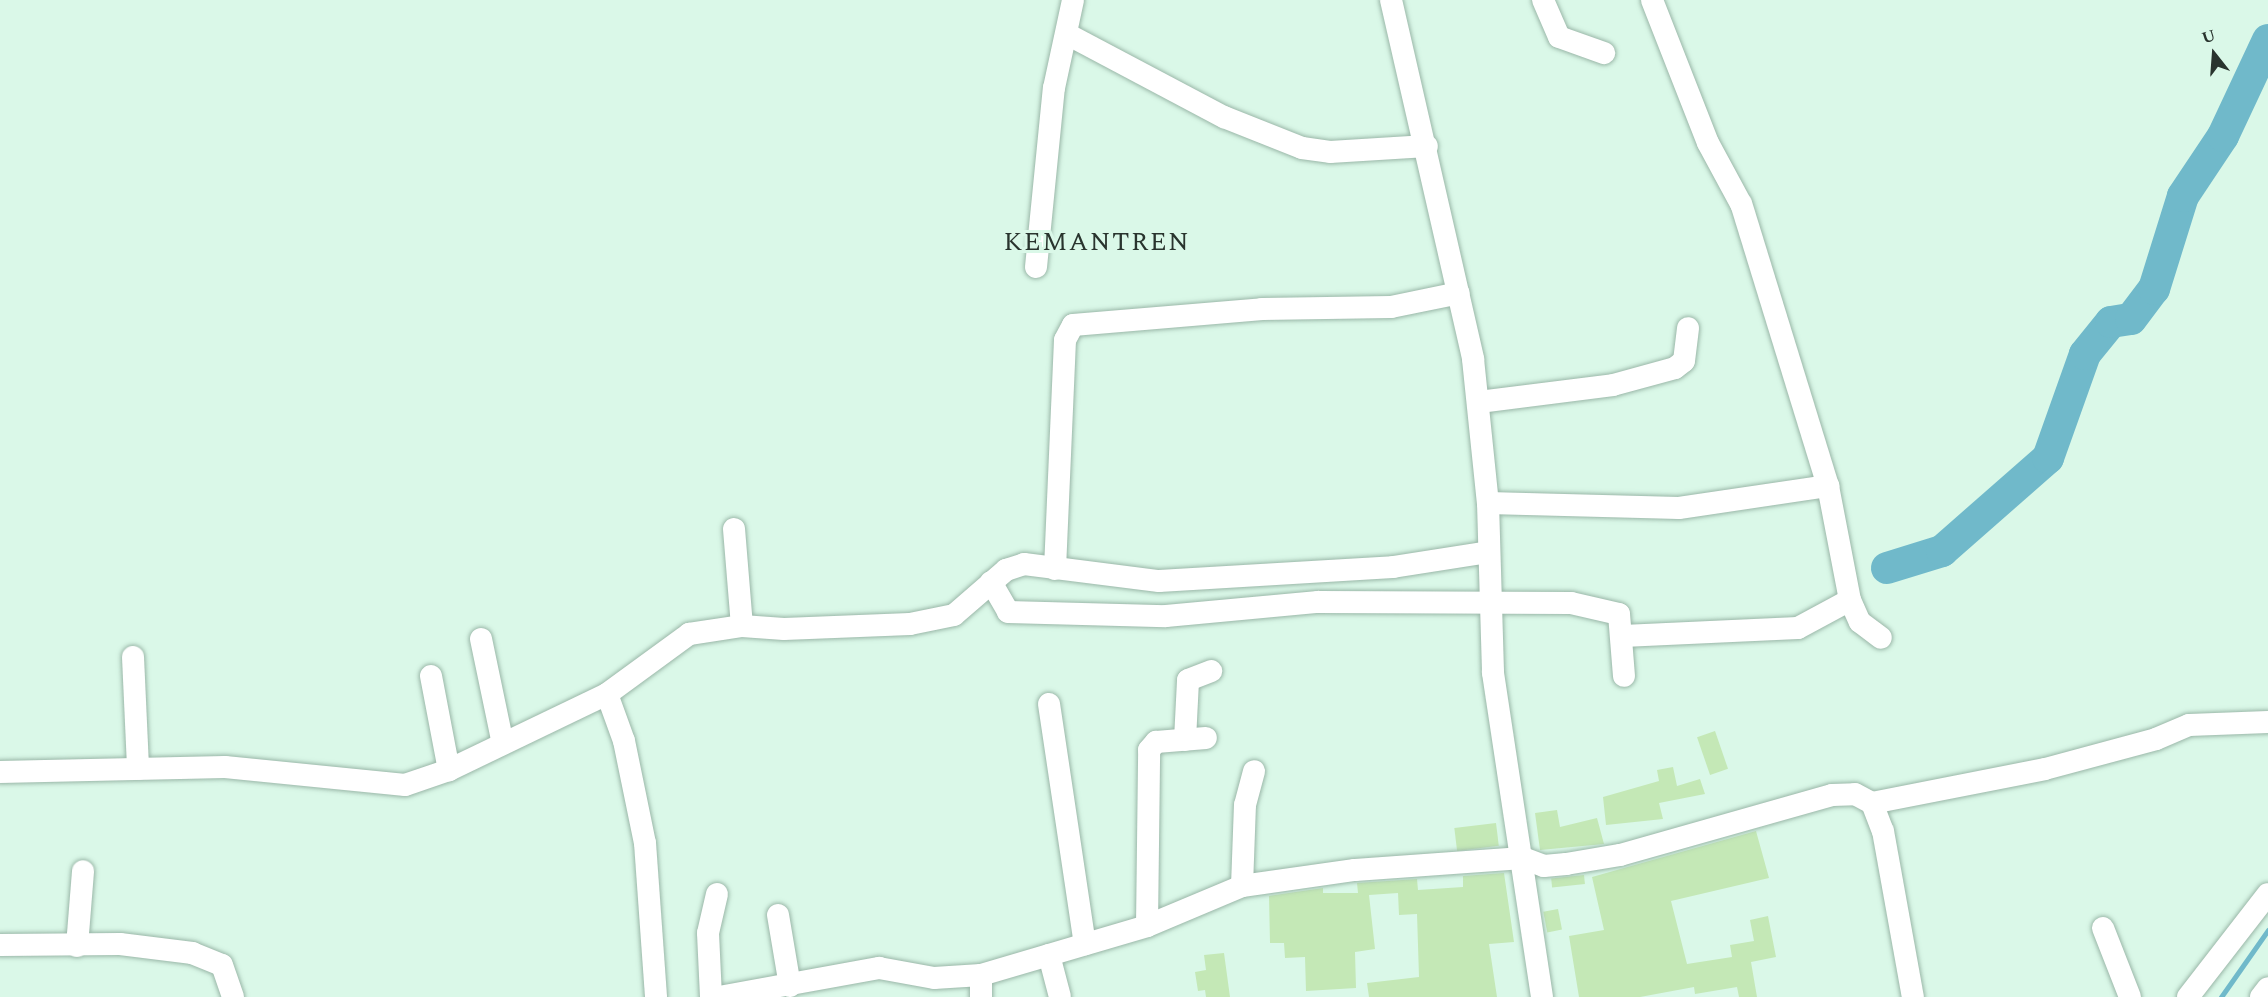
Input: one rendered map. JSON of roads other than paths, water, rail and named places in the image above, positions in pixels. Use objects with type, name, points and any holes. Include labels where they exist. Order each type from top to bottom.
[{"type":"street","points":[[1036,267],[1054,88],[1073,0]]},
{"type":"street","points":[[1543,0],[1559,37],[1604,53]]},
{"type":"street","points":[[1652,0],[1708,143],[1741,204],[1828,486],[1850,600],[1860,622],[1881,638]]},
{"type":"street","points":[[1398,1],[1459,293],[1479,402],[1488,503],[1488,605],[1503,756],[1522,858],[1542,997]]},
{"type":"street","points":[[1067,34],[1224,117],[1302,148],[1330,152],[1427,146]]},
{"type":"street","points":[[1055,569],[1065,340],[1073,325],[1251,310],[1391,306],[1459,293]]},
{"type":"street","points":[[1479,402],[1613,385],[1675,368],[1684,361],[1688,328]]},
{"type":"street","points":[[1488,503],[1679,508],[1828,486]]},
{"type":"street","points":[[734,529],[742,626]]},
{"type":"street","points":[[997,594],[1008,612],[1090,594],[1162,598],[1333,587],[1488,565]]},
{"type":"street","points":[[0,772],[225,767],[387,785],[449,770],[503,744],[610,704],[689,634],[742,626],[784,630],[940,619],[997,594],[1014,566],[1055,569],[1090,594],[1162,598],[1333,587],[1488,605],[1571,603],[1611,609],[1619,614],[1623,636],[1623,676]]},
{"type":"street","points":[[1623,636],[1806,625],[1850,600]]},
{"type":"street","points":[[482,639],[503,744]]},
{"type":"street","points":[[133,657],[138,768]]},
{"type":"street","points":[[1147,926],[1149,750],[1156,742],[1196,739],[1188,680],[1211,671]]},
{"type":"street","points":[[431,676],[449,770]]},
{"type":"street","points":[[610,704],[645,843],[656,997]]},
{"type":"street","points":[[1049,704],[1085,944]]},
{"type":"street","points":[[719,997],[790,986],[879,968],[981,986],[1049,955],[1147,926],[1242,886],[1355,870],[1522,858],[1544,866],[1620,855],[1832,795],[1855,794],[1872,803],[2045,769],[2156,740],[2188,725],[2268,722]]},
{"type":"street","points":[[1242,886],[1245,805],[1254,771]]},
{"type":"street","points":[[1872,803],[1897,899],[1913,997]]},
{"type":"street","points":[[77,946],[83,871]]},
{"type":"street","points":[[711,997],[708,933],[717,894]]},
{"type":"street","points":[[2188,997],[2268,894]]},
{"type":"street","points":[[778,915],[790,986]]},
{"type":"street","points":[[2103,928],[2130,997]]},
{"type":"street","points":[[0,945],[145,946],[210,957],[225,971],[233,997]]},
{"type":"street","points":[[1049,955],[1060,997]]},
{"type":"street","points":[[2261,997],[2268,988]]},
{"type":"waterway","points":[[1887,568],[1942,551],[2048,458],[2085,354],[2111,322],[2131,319],[2154,289],[2183,196],[2223,136],[2268,40]]},
{"type":"waterway","points":[[2221,997],[2268,930]]},
{"type":"district","name":"KEMANTREN","points":[[1097,243]]}]
